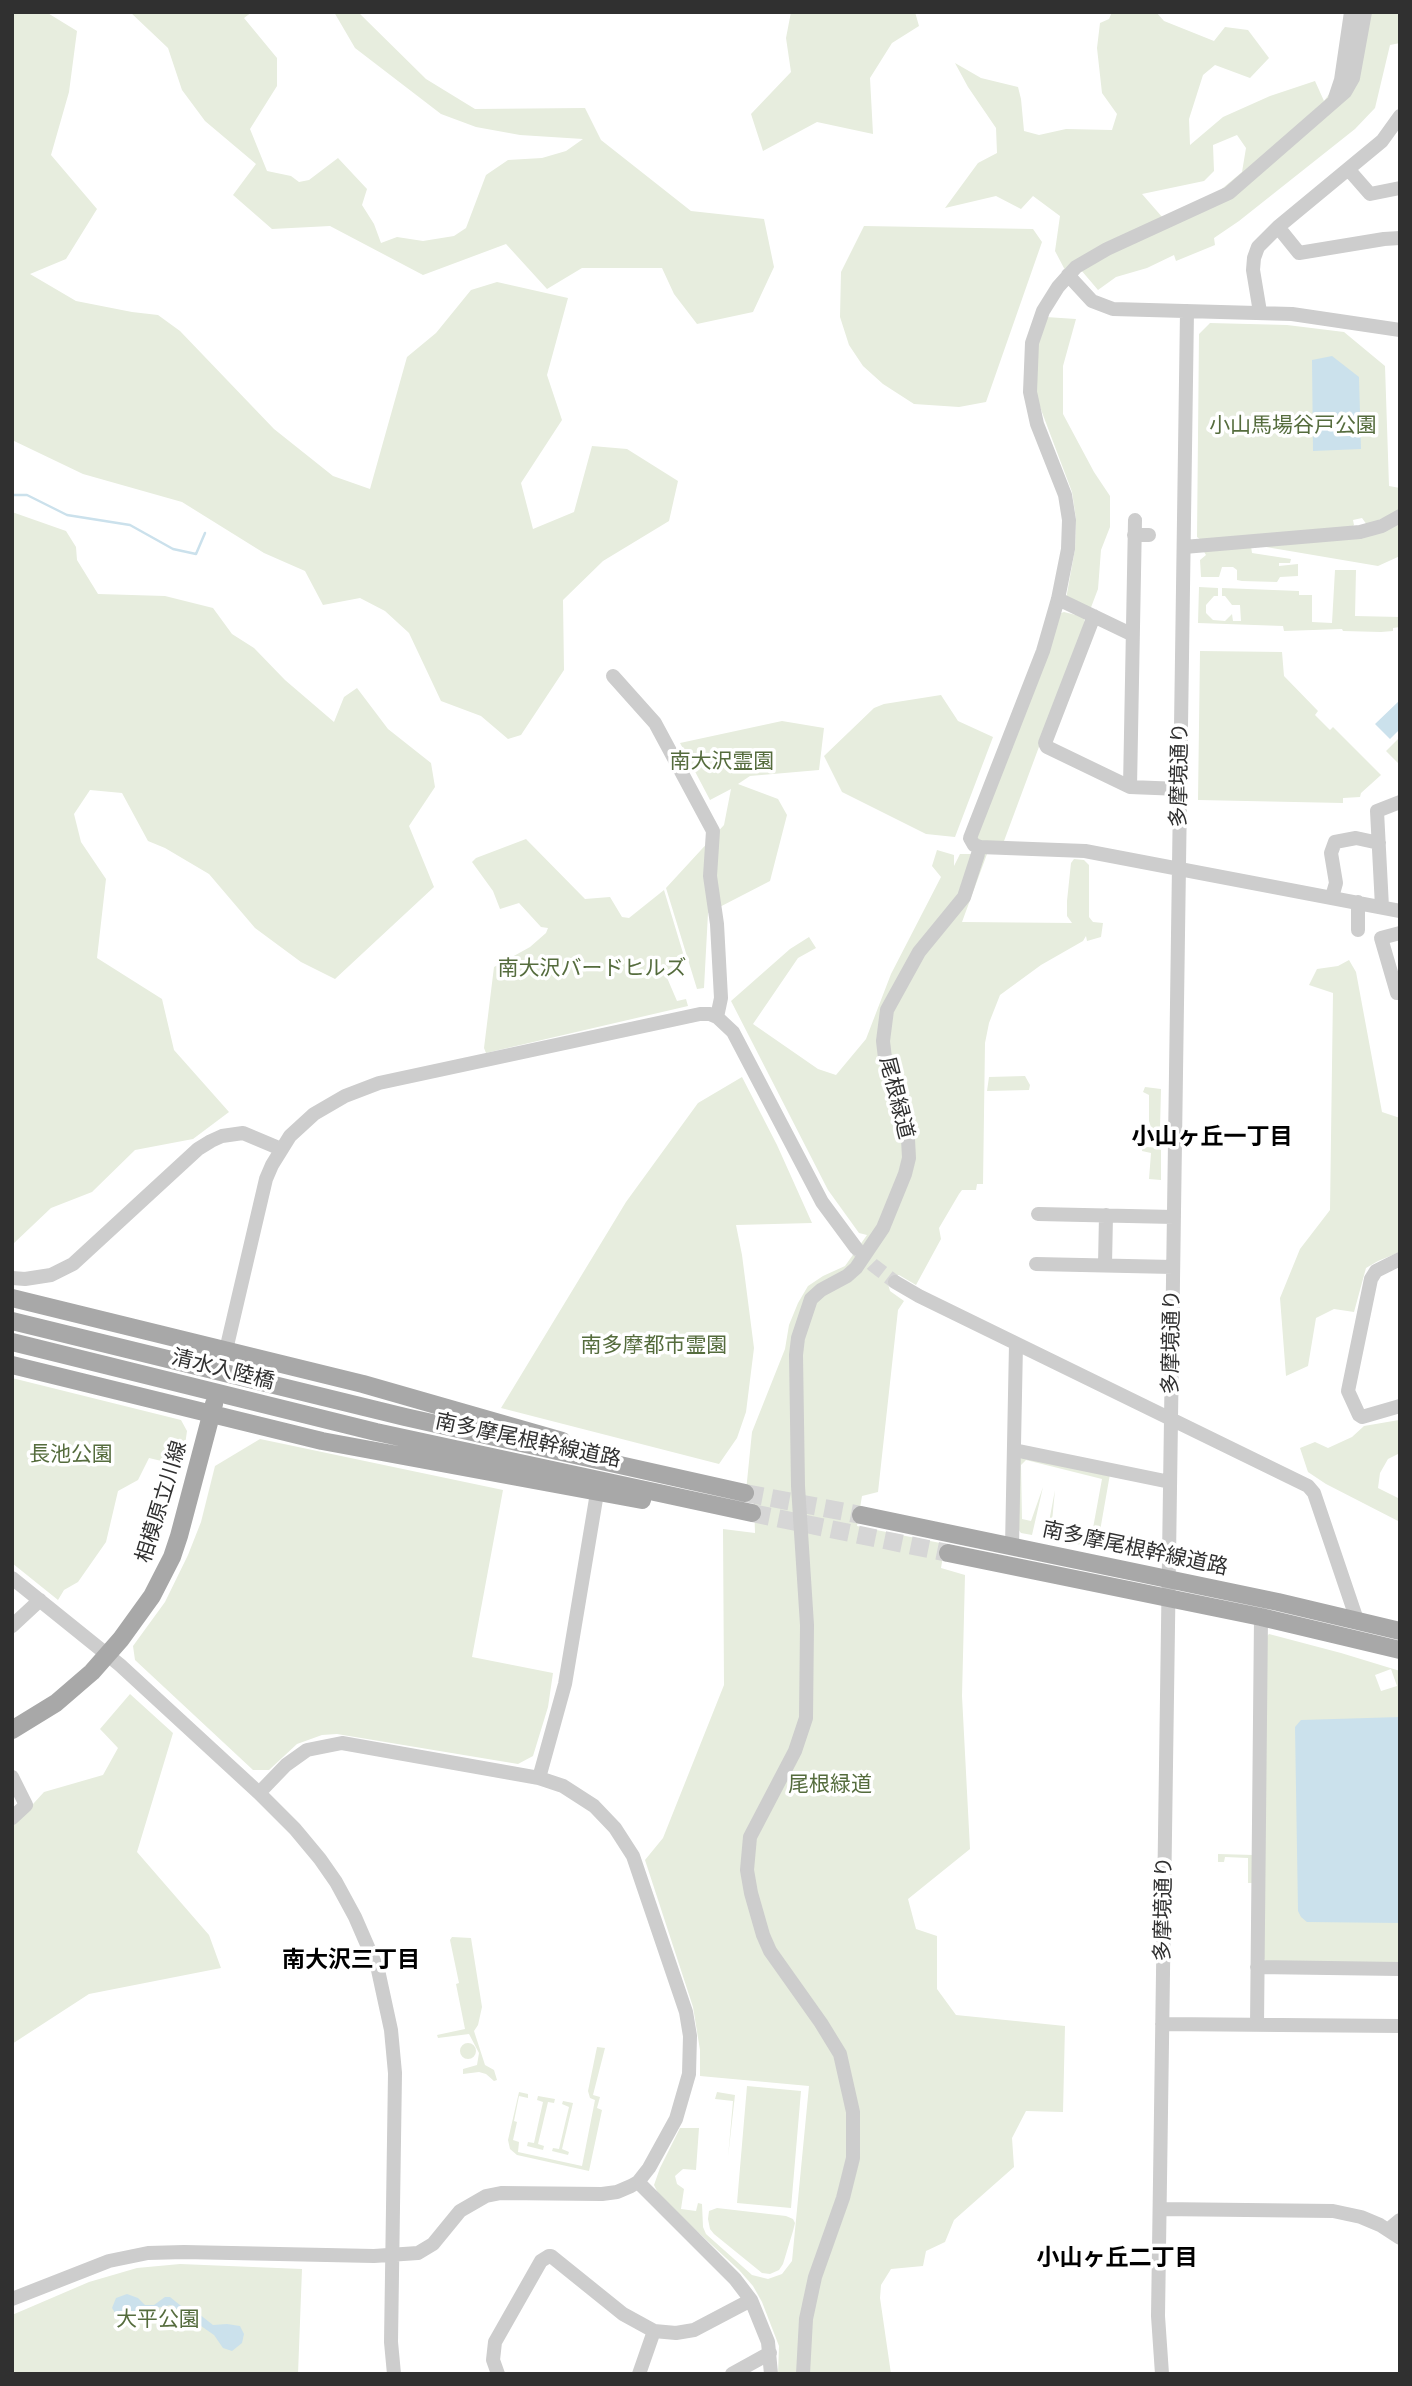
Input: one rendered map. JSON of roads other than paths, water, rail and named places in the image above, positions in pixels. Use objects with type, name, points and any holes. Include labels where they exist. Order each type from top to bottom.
[{"type":"main road","points":[[12,1298],[400,1395],[706,1484]]},
{"type":"main road","name":"清水入陸橋","points":[[12,1321],[299,1391]]},
{"type":"main road","name":"清水入陸橋","points":[[12,1342],[295,1411]]},
{"type":"main road","name":"相模原立川線","points":[[12,1730],[56,1703],[108,1655],[142,1612],[172,1557],[186,1514],[226,1350]]},
{"type":"main road","points":[[12,1365],[336,1444],[597,1493]]},
{"type":"main road","name":"南多摩尾根幹線道路","points":[[299,1391],[746,1493]]},
{"type":"main road","name":"南多摩尾根幹線道路","points":[[295,1411],[466,1452],[752,1513],[597,1493]]},
{"type":"main road","name":"南多摩尾根幹線道路","points":[[861,1515],[1168,1578],[1357,1619],[1400,1631]]},
{"type":"main road","name":"南多摩尾根幹線道路","points":[[948,1553],[1261,1617],[1400,1650]]},
{"type":"main road","points":[[1368,1642],[1379,1655],[1400,1662]]},
{"type":"street","points":[[1352,12],[1350,85],[1333,103],[1229,193],[1096,255],[1068,275],[1053,294],[1037,324],[1032,343],[1030,377],[1034,414],[1060,480],[1067,507],[1068,549],[1058,599],[1043,651],[971,835],[972,843],[979,850],[1085,851],[1400,911]]},
{"type":"street","points":[[1353,42],[1365,12]]},
{"type":"street","points":[[1260,312],[1253,270],[1258,247],[1278,227],[1382,141],[1400,116]]},
{"type":"street","points":[[1349,170],[1370,194],[1400,188]]},
{"type":"street","points":[[1278,227],[1299,253],[1400,238]]},
{"type":"street","points":[[1068,275],[1086,295],[1105,307],[1260,312],[1310,316],[1400,330]]},
{"type":"street","name":"多摩境通り","points":[[1162,2374],[1158,2316],[1187,311]]},
{"type":"street","points":[[1184,547],[1382,526],[1400,516]]},
{"type":"street","points":[[1130,788],[1133,635],[1139,530]]},
{"type":"street","points":[[1058,599],[1133,635]]},
{"type":"street","points":[[1094,616],[1045,743],[1047,747],[1130,788],[1180,789]]},
{"type":"street","points":[[614,676],[655,723],[713,831],[710,876],[717,923],[720,998],[717,1017]]},
{"type":"street","points":[[1382,907],[1377,811],[1400,802]]},
{"type":"street","points":[[1332,897],[1336,883],[1331,853],[1335,842],[1356,838],[1379,843]]},
{"type":"street","name":"尾根緑道","points":[[803,2374],[808,2309],[853,2158],[853,2112],[840,2054],[770,1951],[763,1935],[747,1870],[750,1836],[795,1751],[806,1718],[807,1625],[798,1486],[796,1355],[798,1338],[811,1299],[856,1268],[883,1228],[905,1174],[909,1158],[908,1139],[885,1058],[884,1023],[894,996],[919,952],[964,897],[979,850]]},
{"type":"street","points":[[1358,902],[1358,930]]},
{"type":"street","points":[[1400,933],[1381,938],[1397,993],[1400,993]]},
{"type":"street","points":[[226,1350],[261,1193],[281,1149],[290,1136],[314,1114],[345,1096],[379,1083],[688,1016],[710,1014],[733,1032],[822,1202],[856,1248]]},
{"type":"street","points":[[12,1278],[51,1275],[73,1264],[211,1141],[234,1133],[253,1136],[281,1149]]},
{"type":"street","points":[[1046,1218],[1106,1215],[1174,1217]]},
{"type":"street","points":[[1105,1265],[1106,1215]]},
{"type":"street","points":[[1400,1259],[1376,1270],[1371,1279],[1348,1391],[1362,1417],[1400,1406]]},
{"type":"street","points":[[1045,1260],[1173,1267]]},
{"type":"street","points":[[895,1282],[1311,1490],[1357,1619]]},
{"type":"street","points":[[1012,1546],[1016,1344]]},
{"type":"street","points":[[1014,1450],[1170,1482]]},
{"type":"street","points":[[539,1778],[565,1684],[597,1493]]},
{"type":"street","points":[[12,1578],[108,1655],[259,1793],[295,1829],[336,1882],[360,1925],[378,1970],[391,2030],[395,2073],[391,2342],[394,2374]]},
{"type":"street","points":[[12,1626],[40,1600]]},
{"type":"street","points":[[1257,2025],[1261,1617]]},
{"type":"street","points":[[12,2299],[109,2261],[149,2253],[410,2255],[424,2250],[460,2211],[486,2196],[500,2193],[614,2193],[638,2182],[657,2155],[683,2101],[690,2063],[686,2012],[637,1864],[624,1840],[594,1806],[563,1786],[539,1778],[342,1743],[307,1750],[286,1765],[259,1793]]},
{"type":"street","points":[[12,1777],[26,1805],[12,1818]]},
{"type":"street","points":[[1257,1967],[1400,1969]]},
{"type":"street","points":[[1162,2024],[1400,2026]]},
{"type":"street","points":[[638,2182],[734,2279],[751,2300],[764,2329],[770,2353],[771,2374]]},
{"type":"street","points":[[1160,2209],[1333,2211],[1361,2217],[1394,2234],[1400,2220]]},
{"type":"street","points":[[498,2374],[493,2360],[495,2343],[541,2261],[549,2256],[623,2315],[654,2331],[676,2333],[694,2330],[751,2300]]},
{"type":"street","points":[[639,2374],[654,2331]]},
{"type":"street","points":[[732,2374],[770,2353]]},
{"type":"water","points":[[1332,356],[1359,377],[1361,449],[1313,451],[1312,360]]},
{"type":"water","points":[[1400,700],[1400,729],[1390,739],[1375,724]]},
{"type":"water","points":[[1400,1717],[1400,1923],[1307,1922],[1298,1911],[1295,1727],[1301,1720]]},
{"type":"water","points":[[127,2294],[138,2298],[145,2305],[154,2305],[165,2297],[170,2297],[186,2310],[199,2314],[213,2325],[240,2326],[244,2334],[242,2343],[232,2351],[223,2348],[214,2335],[171,2305],[126,2318],[117,2316],[112,2308],[116,2298]]},
{"type":"waterway","points":[[12,495],[27,495],[67,515],[130,525],[173,549],[196,554],[205,533]]},
{"type":"tunnel","points":[[857,1249],[895,1282]]},
{"type":"tunnel","points":[[745,1493],[861,1515]]},
{"type":"tunnel","points":[[752,1513],[948,1553]]},
{"type":"district","name":"小山ヶ丘一丁目","points":[[1212,1137]]},
{"type":"district","name":"南大沢三丁目","points":[[351,1960]]},
{"type":"district","name":"小山ヶ丘二丁目","points":[[1117,2258]]},
{"type":"park label","name":"小山馬場谷戸公園","points":[[1293,426]]},
{"type":"park label","name":"南大沢霊園","points":[[722,762]]},
{"type":"park label","name":"南大沢バードヒルズ","points":[[592,969]]},
{"type":"park label","name":"南多摩都市霊園","points":[[654,1346]]},
{"type":"park label","name":"長池公園","points":[[71,1455]]},
{"type":"park label","name":"大平公園","points":[[158,2320]]}]
